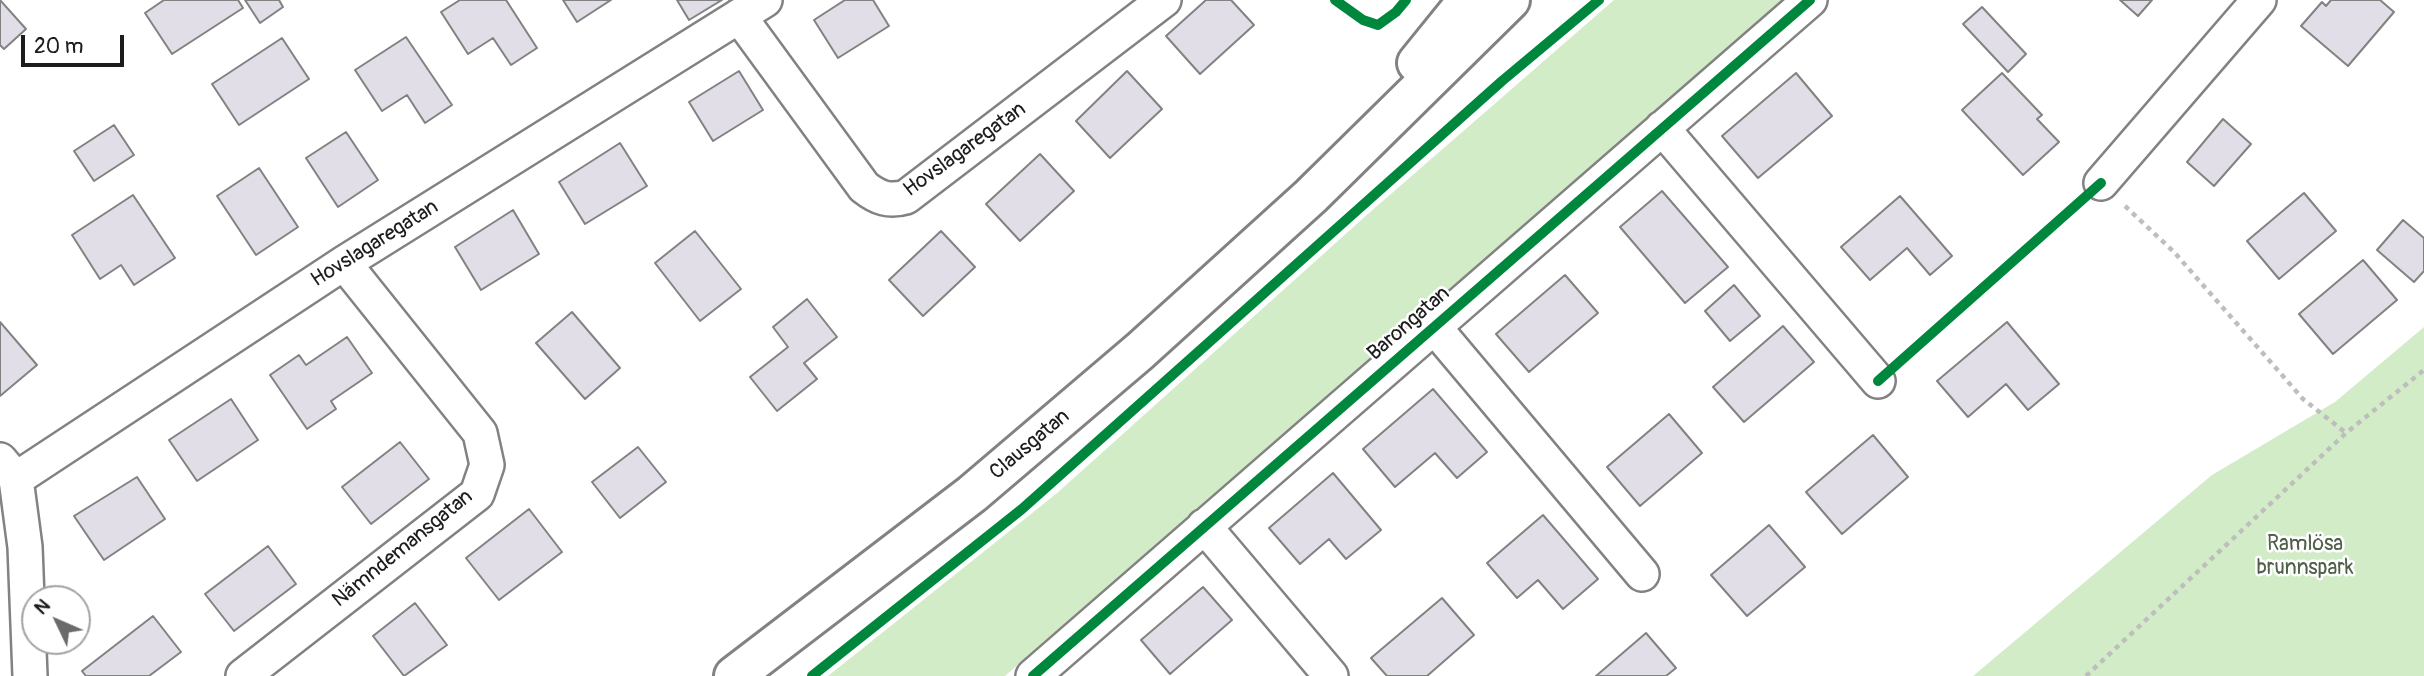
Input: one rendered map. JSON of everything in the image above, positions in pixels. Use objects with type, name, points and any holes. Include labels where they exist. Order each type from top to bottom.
[{"type":"main road","name":"Clausgatan","points":[[1311,196],[1468,0]]},
{"type":"main road","name":"Clausgatan","points":[[734,676],[972,494],[1140,351],[1311,196],[1510,0]]},
{"type":"street","name":"Hovslagaregatan","points":[[8,470],[752,8],[864,187],[874,195],[896,200],[906,197],[1164,0]]},
{"type":"street","name":"Barongatan","points":[[1033,676],[1811,0]]},
{"type":"street","points":[[2101,183],[2259,0]]},
{"type":"street","points":[[1662,128],[1878,381]]},
{"type":"street","name":"Nämndemansgatan","points":[[243,676],[477,494],[487,465],[480,433],[344,263]]},
{"type":"street","name":"Barongatan","points":[[1434,328],[1642,574]]},
{"type":"street","points":[[8,470],[25,547],[30,676]]},
{"type":"street","points":[[1204,526],[1331,676]]},
{"type":"path","points":[[2101,183],[2174,252],[2303,399],[2346,433]]},
{"type":"path","points":[[2086,676],[2346,433],[2424,370]]},
{"type":"green space","points":[[1614,0],[1786,0],[1005,676],[828,676],[1056,494],[1369,213]]},
{"type":"green space","name":"Ramlösa brunnspark","points":[[2424,327],[2424,676],[1973,676],[2212,475],[2335,402]]},
{"type":"building","points":[[0,0],[26,29],[4,49],[0,45]]},
{"type":"building","points":[[164,0],[238,0],[243,8],[172,54],[145,13]]},
{"type":"building","points":[[245,0],[279,0],[283,7],[260,23]]},
{"type":"building","points":[[460,0],[506,0],[537,48],[511,65],[493,38],[468,54],[441,12]]},
{"type":"building","points":[[563,0],[611,0],[577,22]]},
{"type":"building","points":[[677,0],[722,0],[689,20]]},
{"type":"building","points":[[845,0],[873,0],[889,26],[838,58],[814,20]]},
{"type":"building","points":[[1206,0],[1231,0],[1254,25],[1200,74],[1166,36]]},
{"type":"building","points":[[2120,0],[2152,0],[2138,16]]},
{"type":"building","points":[[2331,0],[2380,0],[2394,12],[2348,66],[2301,26],[2322,2],[2326,6]]},
{"type":"building","points":[[1982,7],[2026,54],[2008,72],[1963,24]]},
{"type":"building","points":[[406,37],[452,105],[425,123],[407,95],[382,111],[355,70]]},
{"type":"building","points":[[282,38],[309,79],[239,125],[212,84]]},
{"type":"building","points":[[739,71],[763,110],[713,141],[689,102]]},
{"type":"building","points":[[1127,71],[1162,109],[1110,158],[1076,121]]},
{"type":"building","points":[[1796,73],[1832,116],[1758,178],[1722,136]]},
{"type":"building","points":[[2002,73],[2042,115],[2037,119],[2059,142],[2023,175],[1962,110]]},
{"type":"building","points":[[2223,119],[2251,144],[2214,186],[2187,162]]},
{"type":"building","points":[[114,125],[134,155],[94,181],[74,151]]},
{"type":"building","points":[[346,132],[378,180],[338,207],[306,158]]},
{"type":"building","points":[[620,143],[647,186],[585,224],[559,182]]},
{"type":"building","points":[[1040,154],[1074,191],[1020,241],[986,204]]},
{"type":"building","points":[[259,168],[298,227],[256,255],[217,196]]},
{"type":"building","points":[[1662,191],[1728,267],[1685,303],[1620,227]]},
{"type":"building","points":[[2304,193],[2336,231],[2279,279],[2247,241]]},
{"type":"building","points":[[133,195],[175,258],[134,285],[121,265],[100,279],[72,235]]},
{"type":"building","points":[[1900,196],[1952,256],[1930,275],[1907,248],[1870,280],[1841,247]]},
{"type":"building","points":[[513,210],[539,254],[481,290],[455,247]]},
{"type":"building","points":[[2403,220],[2424,238],[2424,271],[2414,282],[2377,250]]},
{"type":"building","points":[[695,231],[741,289],[700,321],[655,263]]},
{"type":"building","points":[[941,231],[975,267],[923,316],[889,280]]},
{"type":"building","points":[[2363,260],[2397,300],[2333,354],[2299,314]]},
{"type":"building","points":[[1565,275],[1598,313],[1529,372],[1496,334]]},
{"type":"building","points":[[1734,285],[1760,316],[1730,341],[1705,311]]},
{"type":"building","points":[[807,299],[837,337],[804,363],[817,379],[777,411],[750,377],[788,347],[773,327]]},
{"type":"building","points":[[572,312],[620,368],[585,399],[536,343]]},
{"type":"building","points":[[0,322],[37,365],[0,396]]},
{"type":"building","points":[[2007,322],[2059,384],[2028,410],[2006,384],[1968,417],[1937,381]]},
{"type":"building","points":[[1783,326],[1814,362],[1744,422],[1713,387]]},
{"type":"building","points":[[347,337],[372,373],[331,401],[336,409],[307,429],[270,375],[299,355],[306,365]]},
{"type":"building","points":[[1433,389],[1487,452],[1457,478],[1435,453],[1395,487],[1363,449]]},
{"type":"building","points":[[231,399],[258,440],[197,481],[169,440]]},
{"type":"building","points":[[1669,414],[1702,453],[1640,506],[1607,467]]},
{"type":"building","points":[[1873,435],[1908,477],[1842,534],[1806,492]]},
{"type":"building","points":[[400,442],[429,479],[371,524],[342,487]]},
{"type":"building","points":[[638,447],[666,482],[620,518],[592,482]]},
{"type":"building","points":[[1333,473],[1381,530],[1346,559],[1329,539],[1300,564],[1269,528]]},
{"type":"building","points":[[137,477],[165,519],[104,560],[74,516]]},
{"type":"building","points":[[529,509],[562,552],[499,600],[466,558]]},
{"type":"building","points":[[1543,515],[1598,579],[1563,609],[1538,580],[1517,598],[1487,563]]},
{"type":"building","points":[[1769,525],[1805,567],[1747,616],[1711,575]]},
{"type":"building","points":[[268,546],[296,584],[234,631],[205,594]]},
{"type":"building","points":[[1203,587],[1232,620],[1170,674],[1141,640]]},
{"type":"building","points":[[1442,598],[1474,635],[1427,676],[1387,676],[1371,658]]},
{"type":"building","points":[[415,603],[447,645],[404,676],[373,636]]},
{"type":"building","points":[[153,616],[181,652],[149,676],[86,676],[82,671]]},
{"type":"building","points":[[1646,633],[1676,668],[1666,676],[1596,676]]},
{"type":"cycle path","points":[[1335,0],[1363,20],[1378,25],[1396,12],[1406,0]]},
{"type":"cycle path","points":[[812,676],[1022,509],[1502,81],[1599,0]]},
{"type":"cycle path","points":[[1033,676],[1810,0]]},
{"type":"cycle path","points":[[1878,381],[2101,183]]}]
